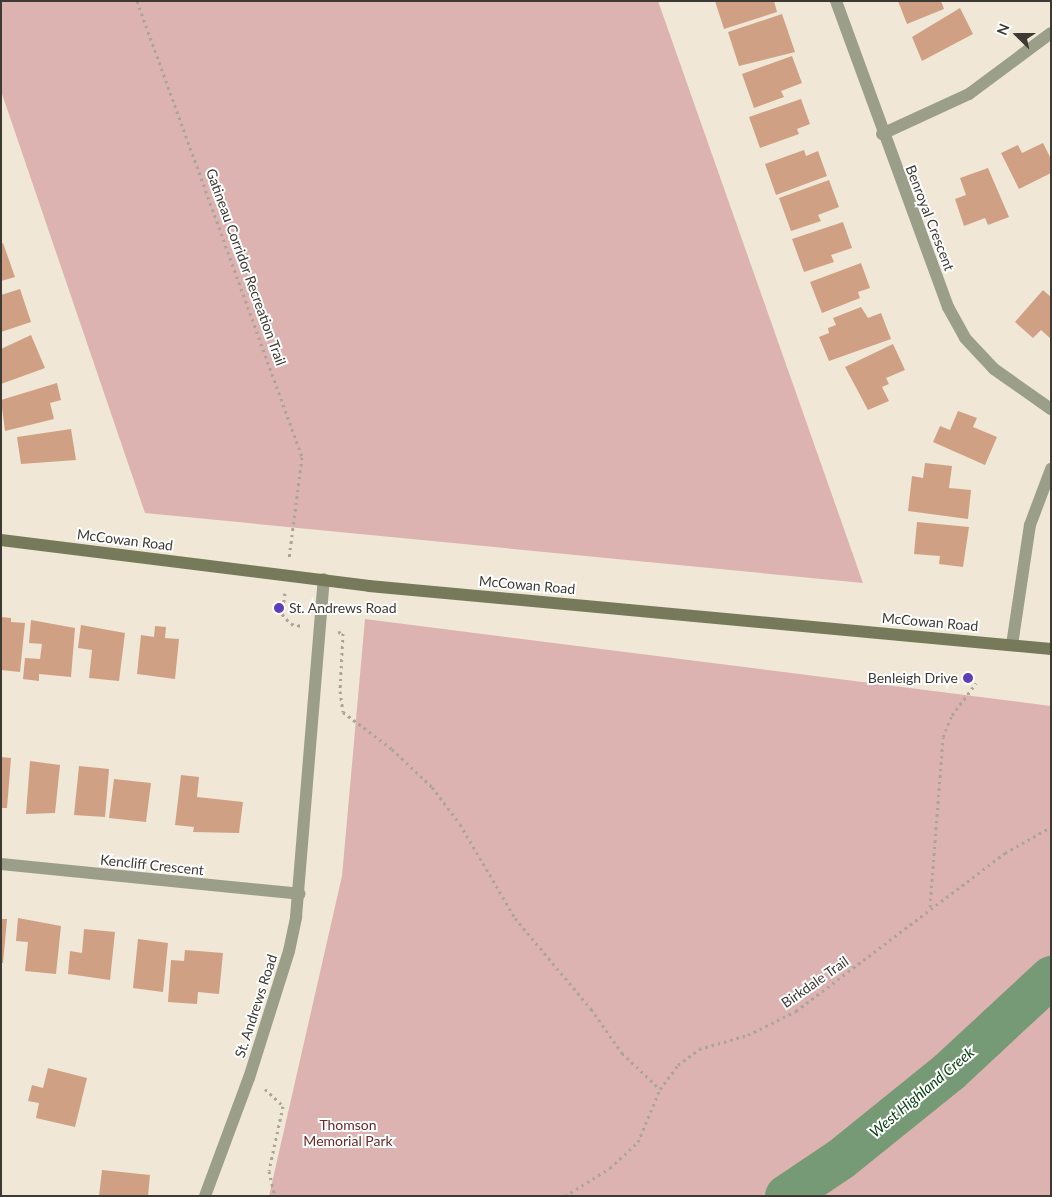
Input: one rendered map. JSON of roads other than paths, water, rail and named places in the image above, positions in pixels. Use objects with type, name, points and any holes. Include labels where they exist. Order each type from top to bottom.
[{"type":"main road","name":"McCowan Road","points":[[1,540],[324,579],[1051,649]]},
{"type":"street","name":"Benroyal Crescent","points":[[836,1],[882,134],[948,307],[958,327],[994,369],[1051,409]]},
{"type":"street","points":[[882,134],[969,94],[1051,33]]},
{"type":"street","points":[[1012,645],[1030,525],[1051,469]]},
{"type":"street","name":"St. Andrews Road","points":[[205,1196],[249,1078],[289,951],[299,894],[309,734],[324,579]]},
{"type":"street","name":"Kencliff Crescent","points":[[1,864],[299,894]]},
{"type":"waterway","name":"West Highland Creek","points":[[786,1196],[841,1159],[950,1071],[1051,977]]},
{"type":"place","name":"St. Andrews Road","points":[[279,608]]},
{"type":"place","name":"Benleigh Drive","points":[[968,678]]},
{"type":"park label","name":"Thomson Memorial Park","points":[[348,1134]]}]
